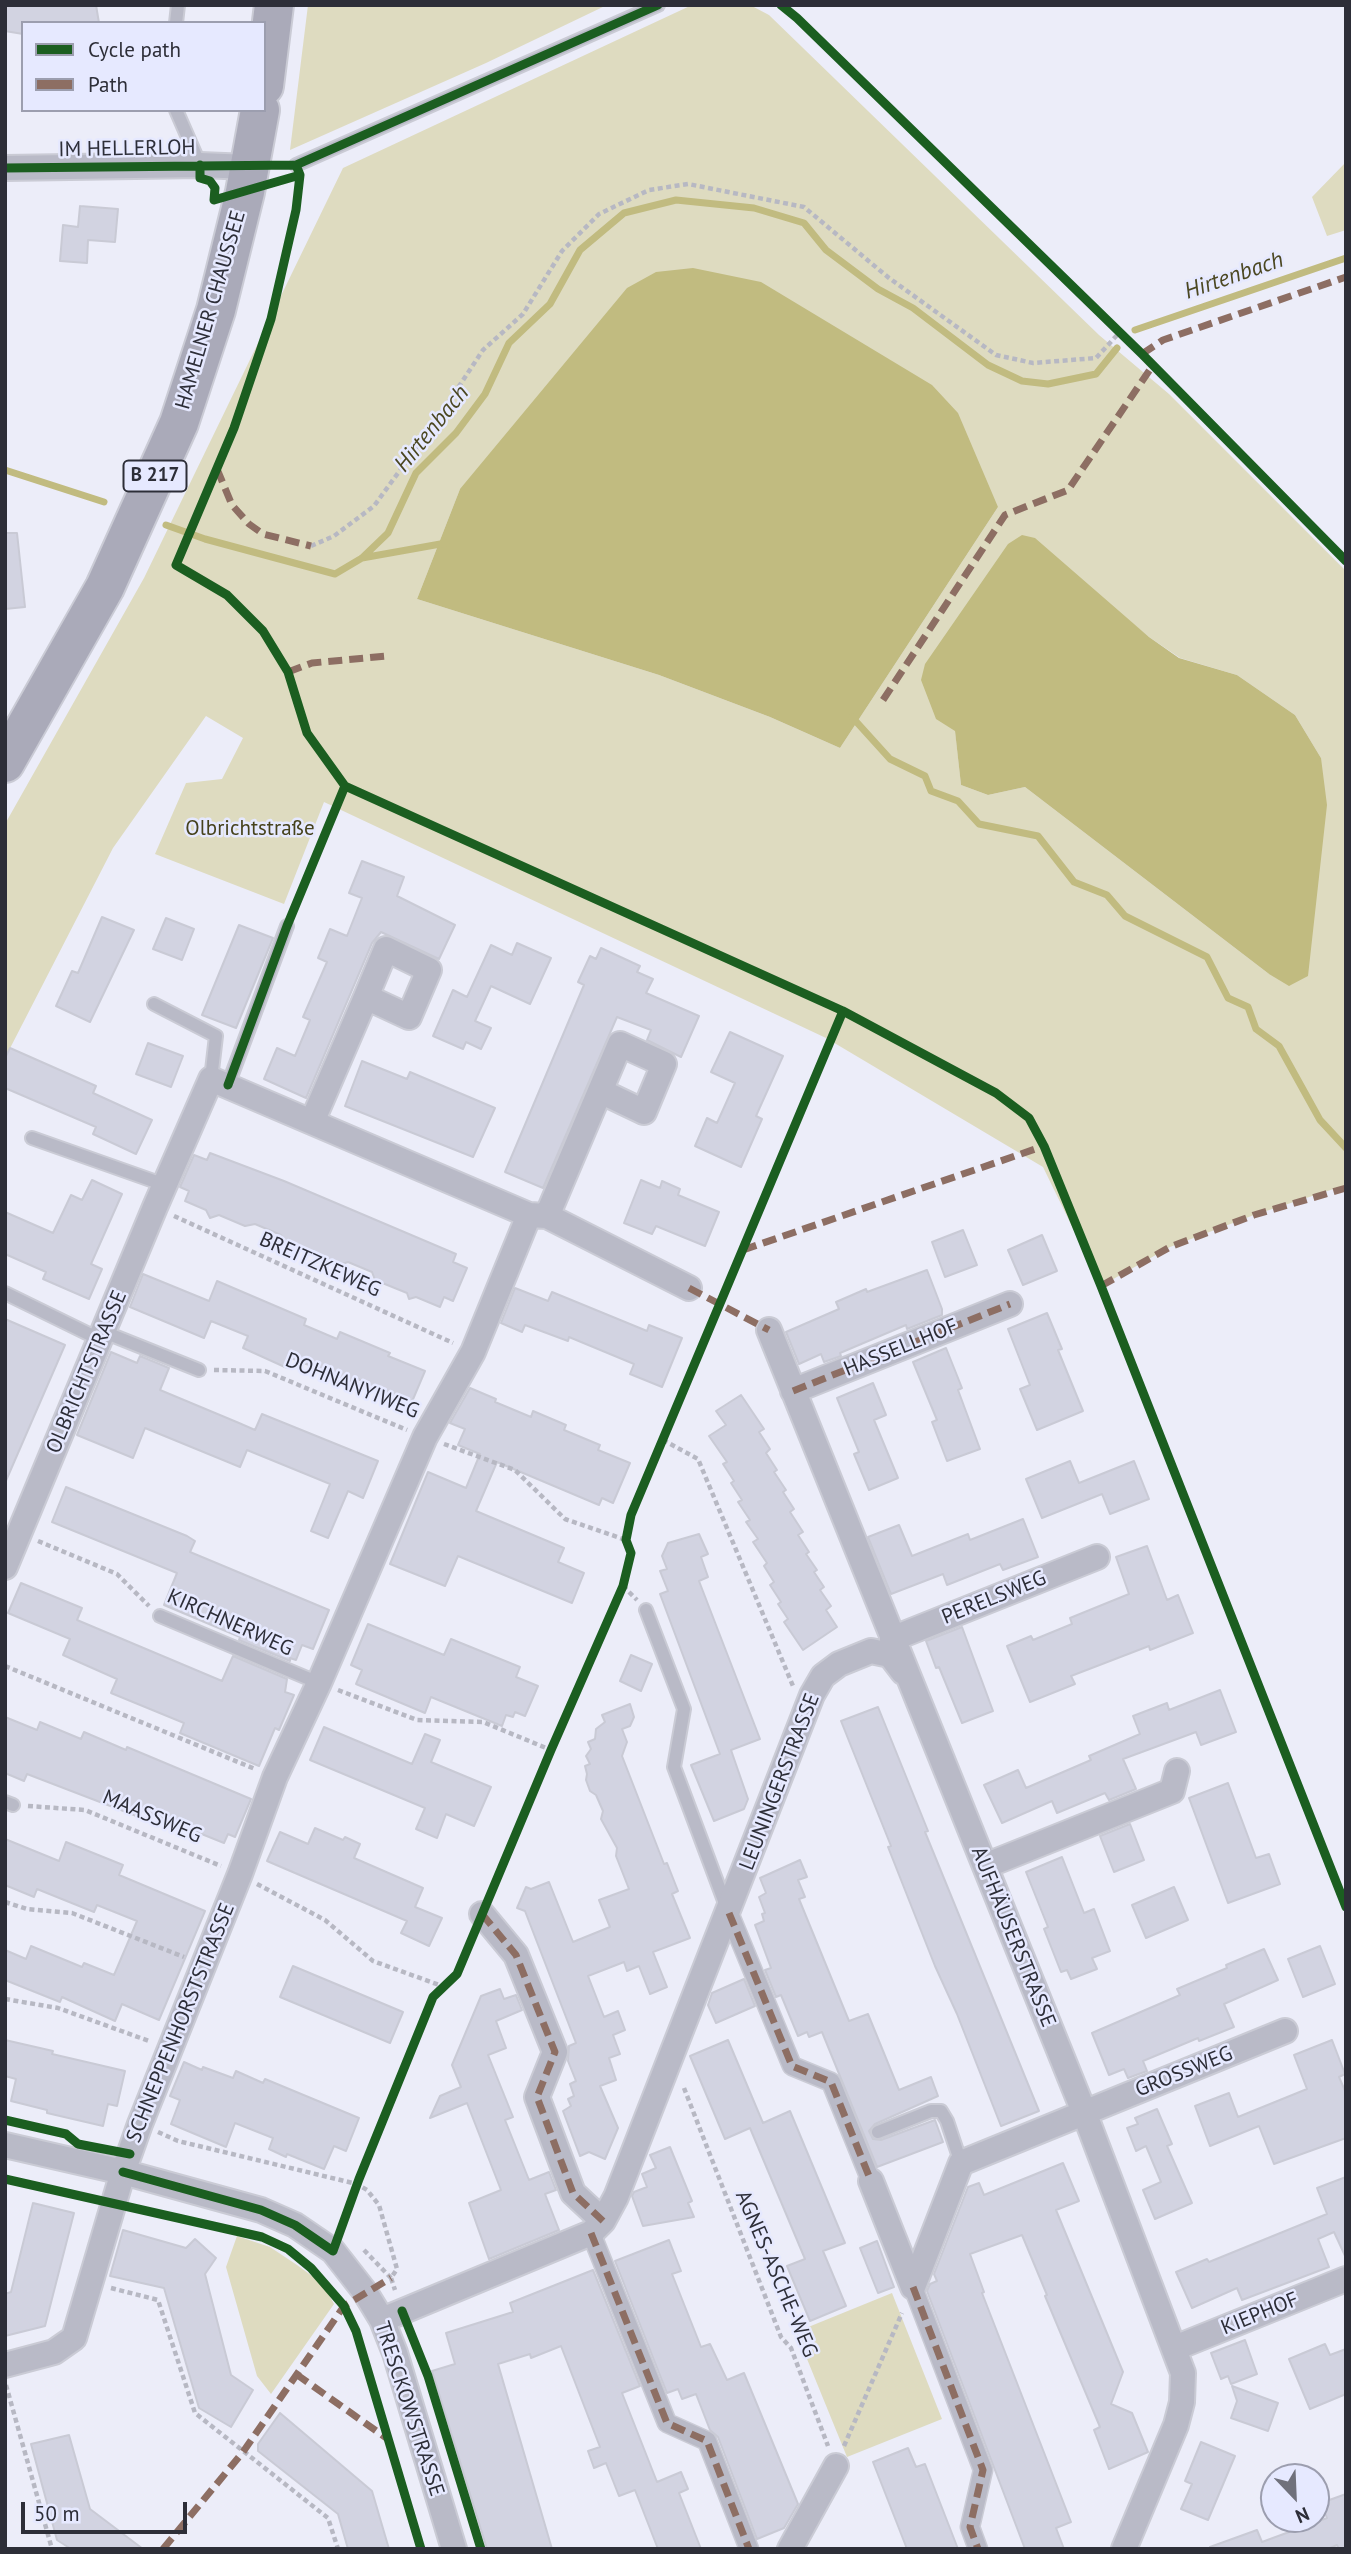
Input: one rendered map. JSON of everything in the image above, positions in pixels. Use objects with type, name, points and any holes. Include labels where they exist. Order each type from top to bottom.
[{"type":"main road","points":[[266,70],[274,5]]},
{"type":"main road","name":"HAMELNER CHAUSSEE","points":[[5,762],[106,587],[179,423],[216,310],[260,112]]},
{"type":"street","name":"IM HELLERLOH","points":[[5,168],[200,165],[249,167]]},
{"type":"street","points":[[312,1122],[366,997]]},
{"type":"street","points":[[219,1082],[538,1215],[689,1289]]},
{"type":"street","name":"OLBRICHTSTRASSE","points":[[5,1567],[165,1185],[219,1082]]},
{"type":"street","name":"SCHNEPPENHORSTSTRASSE","points":[[5,2365],[54,2352],[74,2338],[140,2124],[240,1874],[275,1777],[319,1683],[425,1437],[473,1352],[600,1091]]},
{"type":"street","name":"HASSELLHOF","points":[[793,1391],[1010,1304]]},
{"type":"street","name":"AUFHÄUSERSTRASSE","points":[[769,1330],[1084,2112],[1183,2373],[1182,2402],[1176,2425],[1124,2549]]},
{"type":"street","name":"PERELSWEG","points":[[892,1639],[1097,1557]]},
{"type":"street","name":"LEUNINGERSTRASSE","points":[[597,2227],[617,2197],[804,1715],[823,1676],[839,1664],[871,1651],[890,1656],[912,1685]]},
{"type":"street","points":[[985,1866],[1172,1791],[1177,1771]]},
{"type":"street","points":[[729,1913],[792,2066],[831,2082],[888,2222],[983,2470],[970,2527],[978,2549]]},
{"type":"street","points":[[482,1914],[516,1955],[555,2052],[537,2096],[573,2193],[597,2227],[667,2423],[707,2441],[749,2549]]},
{"type":"street","name":"GROSSWEG","points":[[961,2163],[1285,2031]]},
{"type":"street","name":"TRESCKOWSTRASSE","points":[[5,2145],[123,2172],[261,2210],[295,2225],[333,2252],[365,2292],[392,2316],[395,2353],[454,2549]]},
{"type":"street","points":[[913,2287],[961,2163]]},
{"type":"street","points":[[392,2316],[597,2227]]},
{"type":"street","name":"KIEPHOF","points":[[1175,2348],[1346,2279]]},
{"type":"street","points":[[790,2549],[836,2466]]},
{"type":"lane","points":[[296,165],[658,5]]},
{"type":"lane","points":[[177,112],[200,165]]},
{"type":"lane","points":[[219,1082],[287,926]]},
{"type":"lane","points":[[154,1004],[216,1036],[219,1082]]},
{"type":"lane","points":[[32,1138],[165,1185]]},
{"type":"lane","points":[[5,1293],[102,1336],[199,1370]]},
{"type":"lane","name":"LEUNINGERSTRASSE","points":[[646,1610],[684,1709],[674,1767],[729,1913]]},
{"type":"lane","name":"KIRCHNERWEG","points":[[160,1616],[319,1683]]},
{"type":"lane","points":[[878,2132],[931,2111],[941,2111],[961,2163]]},
{"type":"path","points":[[311,546],[334,536],[374,506],[483,350],[523,314],[562,251],[599,214],[649,190],[688,184],[804,208],[889,278],[996,355],[1033,363],[1096,358],[1119,333]]},
{"type":"path","points":[[425,1437],[515,1471],[565,1519],[626,1540]]},
{"type":"path","points":[[663,1440],[698,1459],[804,1715]]},
{"type":"path","points":[[5,1666],[275,1777]]},
{"type":"path","points":[[319,1683],[417,1720],[483,1722],[551,1750]]},
{"type":"path","points":[[5,1902],[27,1909],[72,1913],[204,1965]]},
{"type":"path","points":[[5,1999],[58,2008],[170,2048]]},
{"type":"path","points":[[140,2124],[177,2141],[357,2184],[367,2190],[379,2206],[397,2270],[391,2278],[392,2316]]},
{"type":"path","points":[[90,2283],[158,2300],[195,2413],[328,2518],[338,2549]]},
{"type":"path","points":[[836,2466],[913,2287]]},
{"type":"path","points":[[5,2381],[52,2549]]},
{"type":"green space","points":[[308,5],[607,5],[486,63],[290,150]]},
{"type":"green space","name":"Olbrichtstraße","points":[[692,5],[750,5],[769,15],[1099,335],[1169,394],[1346,571],[1346,1185],[1254,1215],[1170,1247],[1101,1286],[1043,1167],[826,1038],[324,802],[284,904],[155,854],[186,783],[222,779],[243,738],[206,716],[113,848],[5,1058],[5,824],[144,578],[343,168]],"holes":[[[460,489],[998,507],[840,748],[770,717],[659,675],[417,599]],[[1099,596],[1149,637],[1180,658],[1237,675],[1295,715],[1321,758],[1269,974],[1025,787],[988,795],[961,785],[955,730]]]},
{"type":"green space","points":[[1346,162],[1346,230],[1327,236],[1312,197]]},
{"type":"green space","points":[[237,2236],[270,2247],[297,2265],[323,2284],[334,2304],[271,2394],[257,2376],[226,2267]]},
{"type":"green space","points":[[892,2293],[942,2419],[847,2457],[796,2332]]},
{"type":"shaded area","points":[[693,268],[761,282],[932,385],[958,413],[998,507],[840,748],[770,717],[659,675],[417,599],[460,489],[627,288],[656,272]]},
{"type":"shaded area","points":[[1022,535],[1035,538],[1149,637],[1179,658],[1237,675],[1295,715],[1321,758],[1327,805],[1308,976],[1289,986],[1269,974],[1025,787],[988,795],[961,785],[955,731],[936,719],[921,680],[925,664],[1008,544]]},
{"type":"building","points":[[5,5],[96,5],[99,21],[21,21],[21,34],[5,31]]},
{"type":"building","points":[[80,206],[118,209],[115,242],[88,240],[87,263],[60,261],[63,225],[78,227]]},
{"type":"building","points":[[5,533],[17,533],[25,607],[5,609]]},
{"type":"building","points":[[362,861],[404,877],[397,896],[455,925],[439,959],[381,932],[372,943],[306,1098],[264,1079],[277,1048],[295,1056],[310,1020],[303,1017],[327,962],[318,958],[330,929],[347,936],[362,898],[349,893]]},
{"type":"building","points":[[102,917],[134,930],[90,1022],[56,1006],[72,971],[78,973]]},
{"type":"building","points":[[166,918],[194,929],[182,960],[153,949]]},
{"type":"building","points":[[239,925],[273,938],[236,1028],[202,1015]]},
{"type":"building","points":[[517,943],[551,958],[530,1004],[491,986],[475,1021],[491,1028],[481,1049],[466,1042],[463,1049],[433,1036],[453,990],[467,997],[491,945],[512,955]]},
{"type":"building","points":[[601,948],[640,966],[637,972],[653,979],[646,993],[699,1016],[681,1057],[647,1040],[651,1030],[617,1017],[543,1188],[505,1172],[584,985],[578,982],[590,956],[596,959]]},
{"type":"building","points":[[730,1032],[783,1056],[756,1116],[762,1119],[741,1167],[695,1146],[707,1118],[717,1123],[735,1083],[711,1072]]},
{"type":"building","points":[[148,1043],[183,1056],[171,1087],[136,1074]]},
{"type":"building","points":[[10,1048],[96,1086],[93,1093],[152,1120],[136,1154],[93,1134],[96,1127],[5,1088],[5,1058]]},
{"type":"building","points":[[362,1061],[407,1079],[410,1072],[495,1108],[473,1157],[345,1106]]},
{"type":"building","points":[[210,1153],[284,1181],[456,1254],[453,1262],[467,1268],[453,1301],[444,1297],[440,1307],[416,1297],[409,1299],[407,1293],[375,1280],[372,1272],[348,1262],[339,1265],[286,1242],[281,1235],[255,1224],[245,1226],[219,1215],[210,1218],[206,1210],[185,1201],[189,1191],[180,1187],[194,1155],[207,1160]]},
{"type":"building","points":[[92,1180],[122,1194],[91,1264],[102,1269],[89,1299],[43,1279],[46,1272],[5,1254],[5,1212],[53,1233],[71,1195],[82,1200]]},
{"type":"building","points":[[641,1180],[660,1188],[662,1181],[680,1189],[678,1195],[719,1212],[705,1246],[656,1226],[652,1234],[624,1223]]},
{"type":"building","points":[[963,1230],[977,1265],[945,1277],[932,1242]]},
{"type":"building","points":[[1042,1235],[1057,1271],[1023,1285],[1008,1250]]},
{"type":"building","points":[[927,1270],[942,1315],[907,1329],[906,1325],[824,1362],[821,1354],[799,1364],[786,1332],[839,1309],[836,1302],[866,1289],[867,1292]]},
{"type":"building","points":[[143,1274],[209,1301],[217,1281],[306,1319],[304,1325],[337,1339],[340,1332],[425,1371],[411,1404],[372,1388],[359,1379],[357,1384],[291,1358],[287,1368],[243,1348],[248,1336],[211,1321],[204,1338],[130,1307]]},
{"type":"building","points":[[515,1288],[548,1301],[552,1292],[647,1331],[649,1325],[682,1338],[662,1387],[630,1374],[634,1364],[569,1337],[568,1341],[525,1325],[522,1332],[501,1323]]},
{"type":"building","points":[[1047,1313],[1062,1349],[1058,1350],[1083,1411],[1037,1430],[1020,1389],[1030,1385],[1008,1329]]},
{"type":"building","points":[[5,1319],[65,1345],[5,1483]]},
{"type":"building","points":[[946,1348],[962,1388],[958,1390],[980,1449],[947,1461],[932,1422],[937,1420],[913,1362]]},
{"type":"building","points":[[111,1352],[137,1363],[140,1356],[169,1368],[160,1390],[255,1430],[262,1414],[378,1461],[363,1498],[348,1491],[328,1538],[311,1531],[330,1484],[313,1477],[247,1450],[240,1467],[145,1428],[133,1458],[77,1435]]},
{"type":"building","points":[[873,1383],[886,1415],[874,1420],[898,1478],[869,1490],[854,1454],[859,1452],[837,1398]]},
{"type":"building","points":[[470,1388],[531,1417],[533,1411],[566,1425],[564,1430],[600,1445],[598,1450],[630,1463],[613,1503],[602,1498],[599,1505],[497,1462],[476,1511],[564,1548],[558,1562],[584,1573],[572,1603],[458,1556],[445,1586],[390,1564],[428,1472],[466,1488],[480,1454],[458,1445],[465,1429],[450,1423]]},
{"type":"building","points":[[741,1395],[764,1429],[759,1432],[770,1449],[766,1453],[786,1490],[783,1492],[794,1509],[790,1512],[803,1532],[798,1535],[817,1570],[814,1572],[824,1587],[820,1590],[831,1606],[826,1610],[837,1627],[803,1650],[784,1622],[788,1619],[770,1585],[774,1582],[764,1566],[767,1563],[753,1542],[758,1539],[746,1522],[750,1520],[738,1502],[742,1500],[723,1464],[727,1462],[709,1436],[726,1425],[716,1411]]},
{"type":"building","points":[[1070,1461],[1079,1483],[1134,1461],[1149,1499],[1110,1514],[1102,1494],[1042,1518],[1026,1479]]},
{"type":"building","points":[[66,1487],[187,1536],[195,1541],[190,1552],[329,1610],[313,1649],[302,1645],[296,1660],[290,1658],[290,1661],[164,1605],[177,1573],[52,1522]]},
{"type":"building","points":[[1023,1519],[1038,1557],[1003,1570],[1000,1564],[947,1585],[943,1574],[891,1594],[868,1537],[899,1525],[912,1556],[968,1534],[970,1540]]},
{"type":"building","points":[[699,1534],[708,1554],[701,1557],[708,1577],[699,1581],[760,1739],[731,1750],[748,1799],[744,1809],[714,1821],[691,1765],[720,1754],[660,1594],[668,1591],[660,1571],[667,1569],[662,1556],[668,1543]]},
{"type":"building","points":[[1147,1546],[1167,1600],[1178,1595],[1193,1633],[1150,1650],[1149,1646],[1071,1676],[1075,1684],[1030,1702],[1007,1646],[1031,1636],[1033,1640],[1072,1624],[1070,1618],[1129,1594],[1116,1557]]},
{"type":"building","points":[[21,1583],[82,1608],[77,1620],[222,1681],[233,1656],[287,1679],[285,1692],[294,1695],[279,1730],[275,1728],[259,1766],[180,1733],[184,1723],[111,1693],[117,1679],[63,1655],[70,1639],[8,1613]]},
{"type":"building","points":[[368,1624],[444,1655],[451,1639],[520,1667],[516,1677],[538,1686],[525,1716],[515,1712],[513,1717],[506,1715],[502,1726],[431,1697],[425,1713],[356,1684],[362,1670],[351,1665]]},
{"type":"building","points":[[962,1627],[993,1711],[962,1723],[926,1641]]},
{"type":"building","points":[[631,1655],[652,1664],[641,1691],[620,1681]]},
{"type":"building","points":[[1220,1690],[1236,1732],[1201,1745],[1196,1732],[1123,1759],[1136,1789],[1109,1800],[1105,1793],[1057,1813],[1052,1801],[1002,1823],[984,1785],[1018,1770],[1026,1788],[1091,1760],[1089,1756],[1140,1734],[1133,1716],[1167,1703],[1169,1710]]},
{"type":"building","points":[[630,1704],[634,1717],[630,1726],[622,1729],[627,1742],[622,1756],[664,1864],[667,1863],[678,1891],[672,1894],[690,1938],[653,1952],[667,1987],[650,1994],[639,1966],[627,1971],[624,1962],[588,1976],[604,2017],[618,2011],[625,2030],[613,2035],[620,2054],[609,2058],[616,2080],[600,2086],[618,2128],[605,2159],[589,2152],[580,2156],[563,2111],[571,2106],[568,2099],[574,2096],[570,2084],[576,2081],[568,2061],[569,2046],[576,2043],[525,1911],[517,1908],[526,1887],[531,1889],[549,1882],[573,1942],[610,1927],[599,1900],[629,1889],[616,1856],[617,1848],[601,1819],[603,1811],[586,1780],[585,1766],[590,1764],[586,1756],[591,1749],[588,1742],[595,1739],[596,1729],[605,1722],[602,1715]]},
{"type":"building","points":[[878,1707],[928,1831],[925,1832],[1039,2111],[1001,2126],[935,1966],[841,1721]]},
{"type":"building","points":[[5,1717],[37,1730],[40,1722],[81,1739],[84,1732],[251,1799],[235,1837],[228,1834],[224,1843],[142,1810],[139,1817],[27,1774],[24,1781],[5,1773]]},
{"type":"building","points":[[324,1727],[412,1764],[425,1734],[440,1740],[431,1762],[491,1787],[474,1826],[446,1814],[437,1838],[416,1829],[425,1808],[310,1760]]},
{"type":"building","points":[[1228,1783],[1256,1858],[1269,1854],[1280,1884],[1228,1903],[1189,1798]]},
{"type":"building","points":[[1130,1824],[1144,1860],[1114,1872],[1100,1836]]},
{"type":"building","points":[[315,1828],[360,1844],[354,1858],[423,1888],[415,1907],[442,1918],[429,1946],[401,1933],[407,1921],[267,1861],[280,1832],[308,1844]]},
{"type":"building","points":[[5,1839],[59,1861],[66,1842],[123,1865],[119,1875],[205,1911],[159,2020],[122,2004],[115,2021],[62,1997],[60,2002],[5,1980],[5,1950],[26,1959],[31,1946],[82,1967],[84,1963],[114,1975],[137,1921],[97,1905],[94,1912],[37,1889],[34,1897],[5,1885]]},
{"type":"building","points":[[1062,1857],[1084,1913],[1094,1909],[1110,1951],[1092,1958],[1097,1969],[1071,1979],[1067,1970],[1061,1972],[1044,1929],[1048,1927],[1026,1872]]},
{"type":"building","points":[[800,1860],[807,1877],[798,1880],[805,1897],[799,1899],[849,2021],[868,2014],[899,2090],[931,2077],[938,2096],[875,2124],[869,2131],[873,2139],[881,2140],[935,2120],[943,2142],[877,2167],[822,2032],[809,2037],[807,2032],[798,2036],[781,1995],[776,1997],[765,1970],[771,1968],[755,1925],[764,1921],[762,1914],[765,1913],[759,1897],[766,1893],[760,1878]]},
{"type":"building","points":[[1174,1887],[1188,1920],[1146,1938],[1132,1905]]},
{"type":"building","points":[[1320,1946],[1335,1984],[1303,1997],[1288,1959]]},
{"type":"building","points":[[1264,1949],[1278,1980],[1224,2004],[1234,2027],[1199,2041],[1198,2038],[1143,2061],[1147,2071],[1128,2078],[1124,2069],[1109,2075],[1092,2033],[1180,1995],[1177,1989]]},
{"type":"building","points":[[293,1966],[403,2012],[390,2043],[280,1997]]},
{"type":"building","points":[[744,1979],[755,2006],[716,2023],[708,2005],[712,1993]]},
{"type":"building","points":[[500,1989],[504,1999],[516,1995],[522,2010],[496,2021],[506,2048],[488,2055],[513,2117],[505,2120],[529,2180],[549,2172],[556,2190],[545,2194],[559,2230],[489,2259],[469,2203],[501,2190],[467,2103],[430,2118],[440,2096],[461,2087],[452,2065],[481,1996]]},
{"type":"building","points":[[5,2040],[125,2071],[117,2106],[108,2104],[103,2126],[47,2113],[47,2110],[11,2101],[16,2079],[5,2076]]},
{"type":"building","points":[[728,2040],[763,2123],[790,2111],[845,2243],[823,2251],[846,2306],[810,2321],[787,2266],[805,2259],[750,2128],[725,2139],[690,2056]]},
{"type":"building","points":[[1332,2040],[1345,2074],[1339,2077],[1346,2093],[1346,2138],[1274,2164],[1259,2126],[1210,2146],[1195,2106],[1229,2093],[1238,2117],[1307,2089],[1294,2055]]},
{"type":"building","points":[[184,2062],[233,2078],[236,2071],[263,2083],[265,2079],[359,2118],[346,2151],[334,2146],[324,2169],[269,2149],[273,2138],[235,2123],[226,2147],[171,2124],[180,2100],[170,2096]]},
{"type":"building","points":[[1157,2109],[1172,2144],[1167,2146],[1192,2203],[1155,2219],[1143,2190],[1161,2182],[1146,2146],[1136,2151],[1127,2128],[1138,2124],[1135,2118]]},
{"type":"building","points":[[670,2147],[692,2201],[688,2203],[694,2217],[643,2226],[632,2196],[634,2192],[647,2187],[642,2174],[656,2168],[650,2155]]},
{"type":"building","points":[[1063,2163],[1079,2201],[1056,2210],[1123,2372],[1111,2404],[1132,2413],[1148,2452],[1109,2469],[1094,2430],[1100,2427],[1022,2235],[970,2254],[984,2292],[982,2293],[1071,2522],[1056,2528],[1064,2549],[1025,2549],[927,2291],[930,2284],[937,2281],[934,2274],[968,2187],[979,2183],[984,2195]]},
{"type":"building","points":[[1346,2177],[1346,2258],[1334,2232],[1318,2239],[1329,2267],[1242,2300],[1237,2288],[1192,2308],[1176,2272],[1207,2259],[1209,2262],[1327,2214],[1317,2188]]},
{"type":"building","points":[[33,2203],[74,2213],[45,2326],[5,2336],[5,2294],[11,2292]]},
{"type":"building","points":[[123,2230],[186,2248],[195,2239],[216,2258],[205,2274],[231,2375],[253,2390],[231,2427],[199,2408],[164,2288],[110,2276]]},
{"type":"building","points":[[669,2240],[681,2271],[672,2274],[701,2347],[710,2344],[727,2380],[744,2373],[798,2504],[784,2528],[757,2539],[718,2437],[710,2430],[696,2394],[682,2399],[678,2389],[667,2393],[615,2261]]},
{"type":"building","points":[[877,2241],[894,2287],[878,2293],[860,2248]]},
{"type":"building","points":[[593,2270],[640,2386],[622,2393],[657,2482],[681,2472],[688,2489],[679,2493],[701,2549],[658,2549],[635,2490],[619,2496],[606,2463],[594,2468],[588,2451],[600,2447],[561,2346],[531,2358],[530,2354],[498,2364],[552,2549],[487,2549],[432,2371],[455,2364],[446,2333],[513,2312],[510,2303]]},
{"type":"building","points":[[1245,2340],[1257,2374],[1231,2384],[1228,2376],[1221,2379],[1211,2353]]},
{"type":"building","points":[[1325,2344],[1330,2355],[1346,2349],[1346,2394],[1310,2409],[1289,2359]]},
{"type":"building","points":[[1232,2386],[1278,2403],[1268,2431],[1231,2418],[1237,2401]]},
{"type":"building","points":[[280,2413],[372,2491],[389,2549],[348,2549],[338,2514],[258,2451],[258,2444]]},
{"type":"building","points":[[69,2435],[90,2509],[143,2549],[71,2549],[57,2540],[31,2444]]},
{"type":"building","points":[[1201,2442],[1235,2456],[1208,2520],[1181,2509],[1192,2484],[1185,2481]]},
{"type":"building","points":[[908,2448],[916,2467],[925,2464],[958,2549],[907,2549],[873,2462]]},
{"type":"building","points":[[1346,2494],[1346,2549],[1339,2549],[1337,2545],[1328,2549],[1210,2547],[1257,2530],[1262,2542],[1286,2533],[1330,2533],[1330,2500]]},
{"type":"waterway","name":"Hirtenbach","points":[[166,525],[205,539],[335,574],[362,558],[388,533],[416,473],[456,433],[485,394],[509,343],[550,304],[580,250],[624,213],[676,200],[754,208],[804,223],[826,250],[878,289],[913,308],[988,365],[1022,381],[1048,384],[1096,374],[1117,348]]},
{"type":"waterway","name":"Hirtenbach","points":[[1135,330],[1346,258]]},
{"type":"waterway","name":"Hirtenbach","points":[[5,470],[104,502]]},
{"type":"waterway","points":[[362,558],[446,543]]},
{"type":"waterway","points":[[852,717],[890,759],[925,776],[931,791],[958,801],[979,824],[1038,836],[1074,882],[1107,895],[1125,916],[1207,957],[1228,998],[1248,1007],[1256,1029],[1279,1046],[1320,1120],[1346,1148]]},
{"type":"marked path","points":[[1142,354],[1163,340],[1346,277]]},
{"type":"marked path","points":[[883,700],[1005,515],[1068,490],[1153,365]]},
{"type":"marked path","points":[[217,469],[232,505],[249,524],[263,534],[311,546]]},
{"type":"marked path","points":[[288,672],[312,663],[387,656]]},
{"type":"marked path","points":[[743,1250],[1044,1146]]},
{"type":"marked path","points":[[1101,1286],[1170,1247],[1254,1215],[1346,1188]]},
{"type":"marked path","points":[[689,1288],[769,1330]]},
{"type":"marked path","points":[[793,1391],[1010,1304]]},
{"type":"marked path","points":[[729,1913],[792,2066],[831,2082],[871,2181]]},
{"type":"marked path","points":[[482,1914],[516,1955],[555,2052],[537,2097],[573,2193],[603,2221]]},
{"type":"marked path","points":[[591,2233],[667,2423],[707,2441],[749,2549]]},
{"type":"marked path","points":[[163,2549],[243,2452],[344,2306],[391,2278]]},
{"type":"marked path","points":[[913,2287],[983,2470],[970,2527],[978,2549]]},
{"type":"marked path","points":[[296,2374],[389,2440]]},
{"type":"cycle path","points":[[5,168],[296,165],[658,5]]},
{"type":"cycle path","points":[[781,5],[1142,354],[1346,561]]},
{"type":"cycle path","points":[[200,165],[200,178],[210,181],[215,188],[214,200],[300,175]]},
{"type":"cycle path","points":[[296,165],[300,175],[296,210],[271,319],[234,428],[176,565],[227,595],[263,631],[288,672],[307,733],[345,786],[843,1011],[996,1093],[1029,1118],[1044,1146],[1101,1286],[1346,1907]]},
{"type":"cycle path","points":[[228,1085],[287,926],[345,786]]},
{"type":"cycle path","points":[[123,2172],[261,2210],[295,2225],[333,2251],[359,2179],[433,1997],[457,1974],[623,1586],[631,1553],[626,1540],[631,1515],[843,1011]]},
{"type":"cycle path","points":[[5,2120],[66,2134],[78,2144],[130,2154]]},
{"type":"cycle path","points":[[5,2179],[262,2237],[288,2249],[311,2268],[344,2306],[356,2331],[421,2549]]},
{"type":"cycle path","points":[[402,2311],[428,2376],[481,2549]]}]
